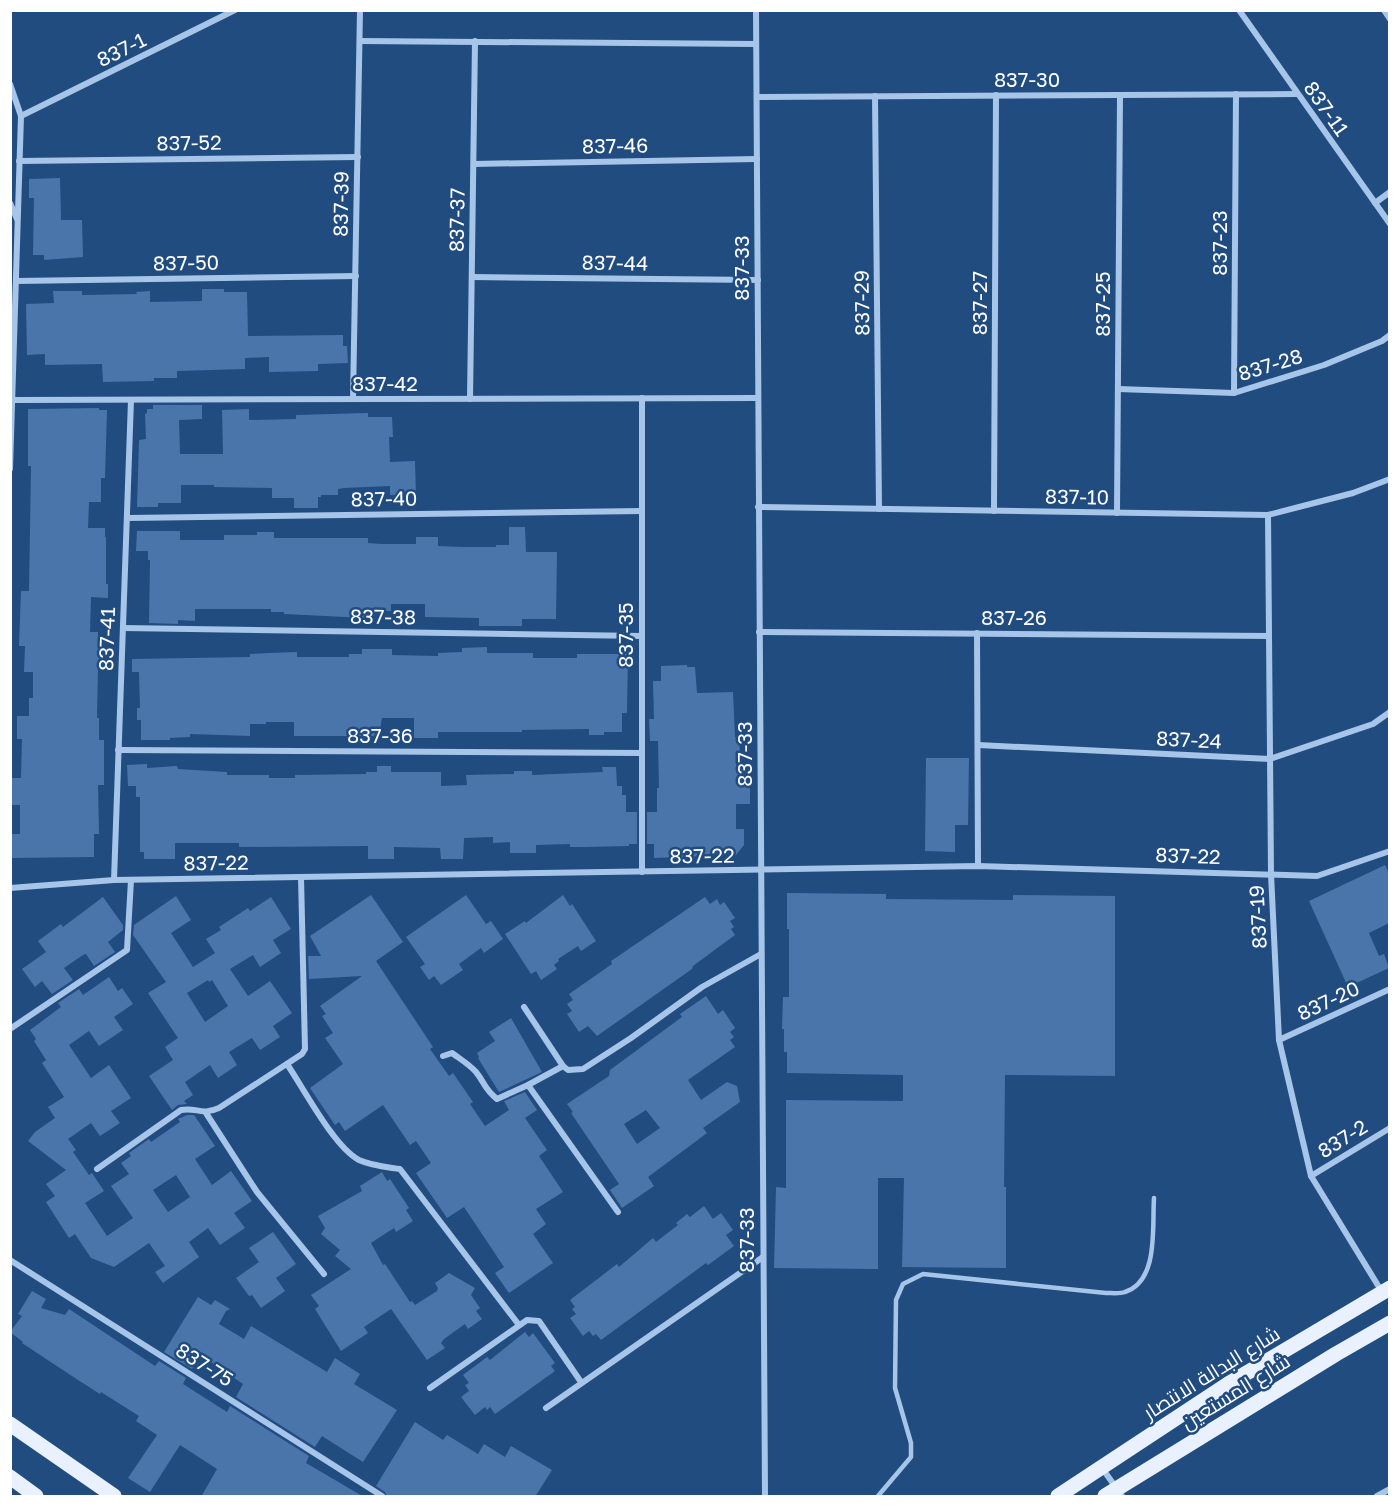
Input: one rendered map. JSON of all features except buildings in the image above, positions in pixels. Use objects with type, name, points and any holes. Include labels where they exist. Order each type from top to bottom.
[{"type":"main road","name":"شارع البدالة الانتصار","points":[[1058,1497],[1228,1384],[1386,1291]]},
{"type":"main road","name":"شارع المستعين","points":[[1115,1494],[1389,1323]]},
{"type":"main road","points":[[10,1424],[114,1497]]},
{"type":"main road","points":[[10,1477],[36,1497]]},
{"type":"street","name":"837-1","points":[[21,116],[235,10]]},
{"type":"street","name":"837-39","points":[[353,399],[360,10]]},
{"type":"street","name":"837-33","points":[[756,10],[765,1497]]},
{"type":"street","name":"837-11","points":[[1239,10],[1389,224]]},
{"type":"street","points":[[1384,10],[1389,19]]},
{"type":"street","points":[[360,41],[756,44]]},
{"type":"street","name":"837-37","points":[[470,399],[475,41]]},
{"type":"street","points":[[10,84],[21,116],[16,282],[13,308],[10,469]]},
{"type":"street","name":"837-23","points":[[1234,393],[1236,94]]},
{"type":"street","name":"837-30","points":[[757,97],[1297,94]]},
{"type":"street","name":"837-27","points":[[994,511],[996,95]]},
{"type":"street","name":"837-25","points":[[1117,513],[1120,95]]},
{"type":"street","name":"837-29","points":[[875,96],[879,509]]},
{"type":"street","name":"837-52","points":[[20,161],[358,157]]},
{"type":"street","name":"837-46","points":[[474,164],[757,159]]},
{"type":"street","points":[[1375,203],[1389,192]]},
{"type":"street","points":[[10,203],[18,222]]},
{"type":"street","name":"837-50","points":[[16,282],[356,276]]},
{"type":"street","name":"837-44","points":[[472,277],[758,280]]},
{"type":"street","name":"837-28","points":[[1118,389],[1234,393],[1324,365],[1382,341],[1389,335]]},
{"type":"street","name":"837-35","points":[[642,398],[642,872]]},
{"type":"street","name":"837-42","points":[[12,400],[758,398]]},
{"type":"street","name":"837-41","points":[[114,880],[131,400]]},
{"type":"street","name":"837-10","points":[[759,507],[1268,515],[1353,493],[1389,478]]},
{"type":"street","name":"837-40","points":[[127,518],[642,511]]},
{"type":"street","name":"837-19","points":[[1268,515],[1271,874],[1279,1040],[1311,1176],[1386,1291]]},
{"type":"street","name":"837-38","points":[[123,628],[642,636]]},
{"type":"street","name":"837-26","points":[[759,632],[1269,636]]},
{"type":"street","points":[[977,633],[978,866]]},
{"type":"street","name":"837-24","points":[[978,746],[1270,759],[1373,724],[1389,712]]},
{"type":"street","name":"837-36","points":[[118,750],[642,753]]},
{"type":"street","name":"837-22","points":[[10,888],[114,880],[978,866],[1317,876],[1389,851]]},
{"type":"street","points":[[98,1169],[181,1110],[191,1109],[206,1113],[219,1108],[302,1054],[304,1048],[301,877]]},
{"type":"street","points":[[10,1029],[127,950],[131,880]]},
{"type":"street","points":[[524,1007],[563,1066],[568,1070],[583,1069],[702,987],[761,954]]},
{"type":"street","name":"837-20","points":[[1279,1040],[1389,989]]},
{"type":"street","points":[[443,1056],[452,1053],[469,1065],[477,1073],[487,1091],[497,1099],[563,1066]]},
{"type":"street","points":[[287,1064],[337,1139],[349,1153],[372,1164],[400,1169],[519,1325]]},
{"type":"street","points":[[528,1085],[618,1212]]},
{"type":"street","points":[[206,1113],[257,1191],[324,1274]]},
{"type":"street","name":"837-2","points":[[1311,1176],[1389,1128]]},
{"type":"street","points":[[546,1408],[763,1257]]},
{"type":"street","name":"837-75","points":[[10,1260],[382,1497]]},
{"type":"street","points":[[430,1388],[527,1320],[539,1321],[581,1382]]},
{"type":"street","points":[[1101,1468],[1115,1494]]},
{"type":"street","points":[[1377,1497],[1389,1489]]},
{"type":"lane","points":[[878,1497],[910,1457],[911,1443],[895,1388],[896,1300],[903,1284],[923,1274],[1106,1293],[1125,1292],[1141,1283],[1150,1267],[1154,1198]]}]
